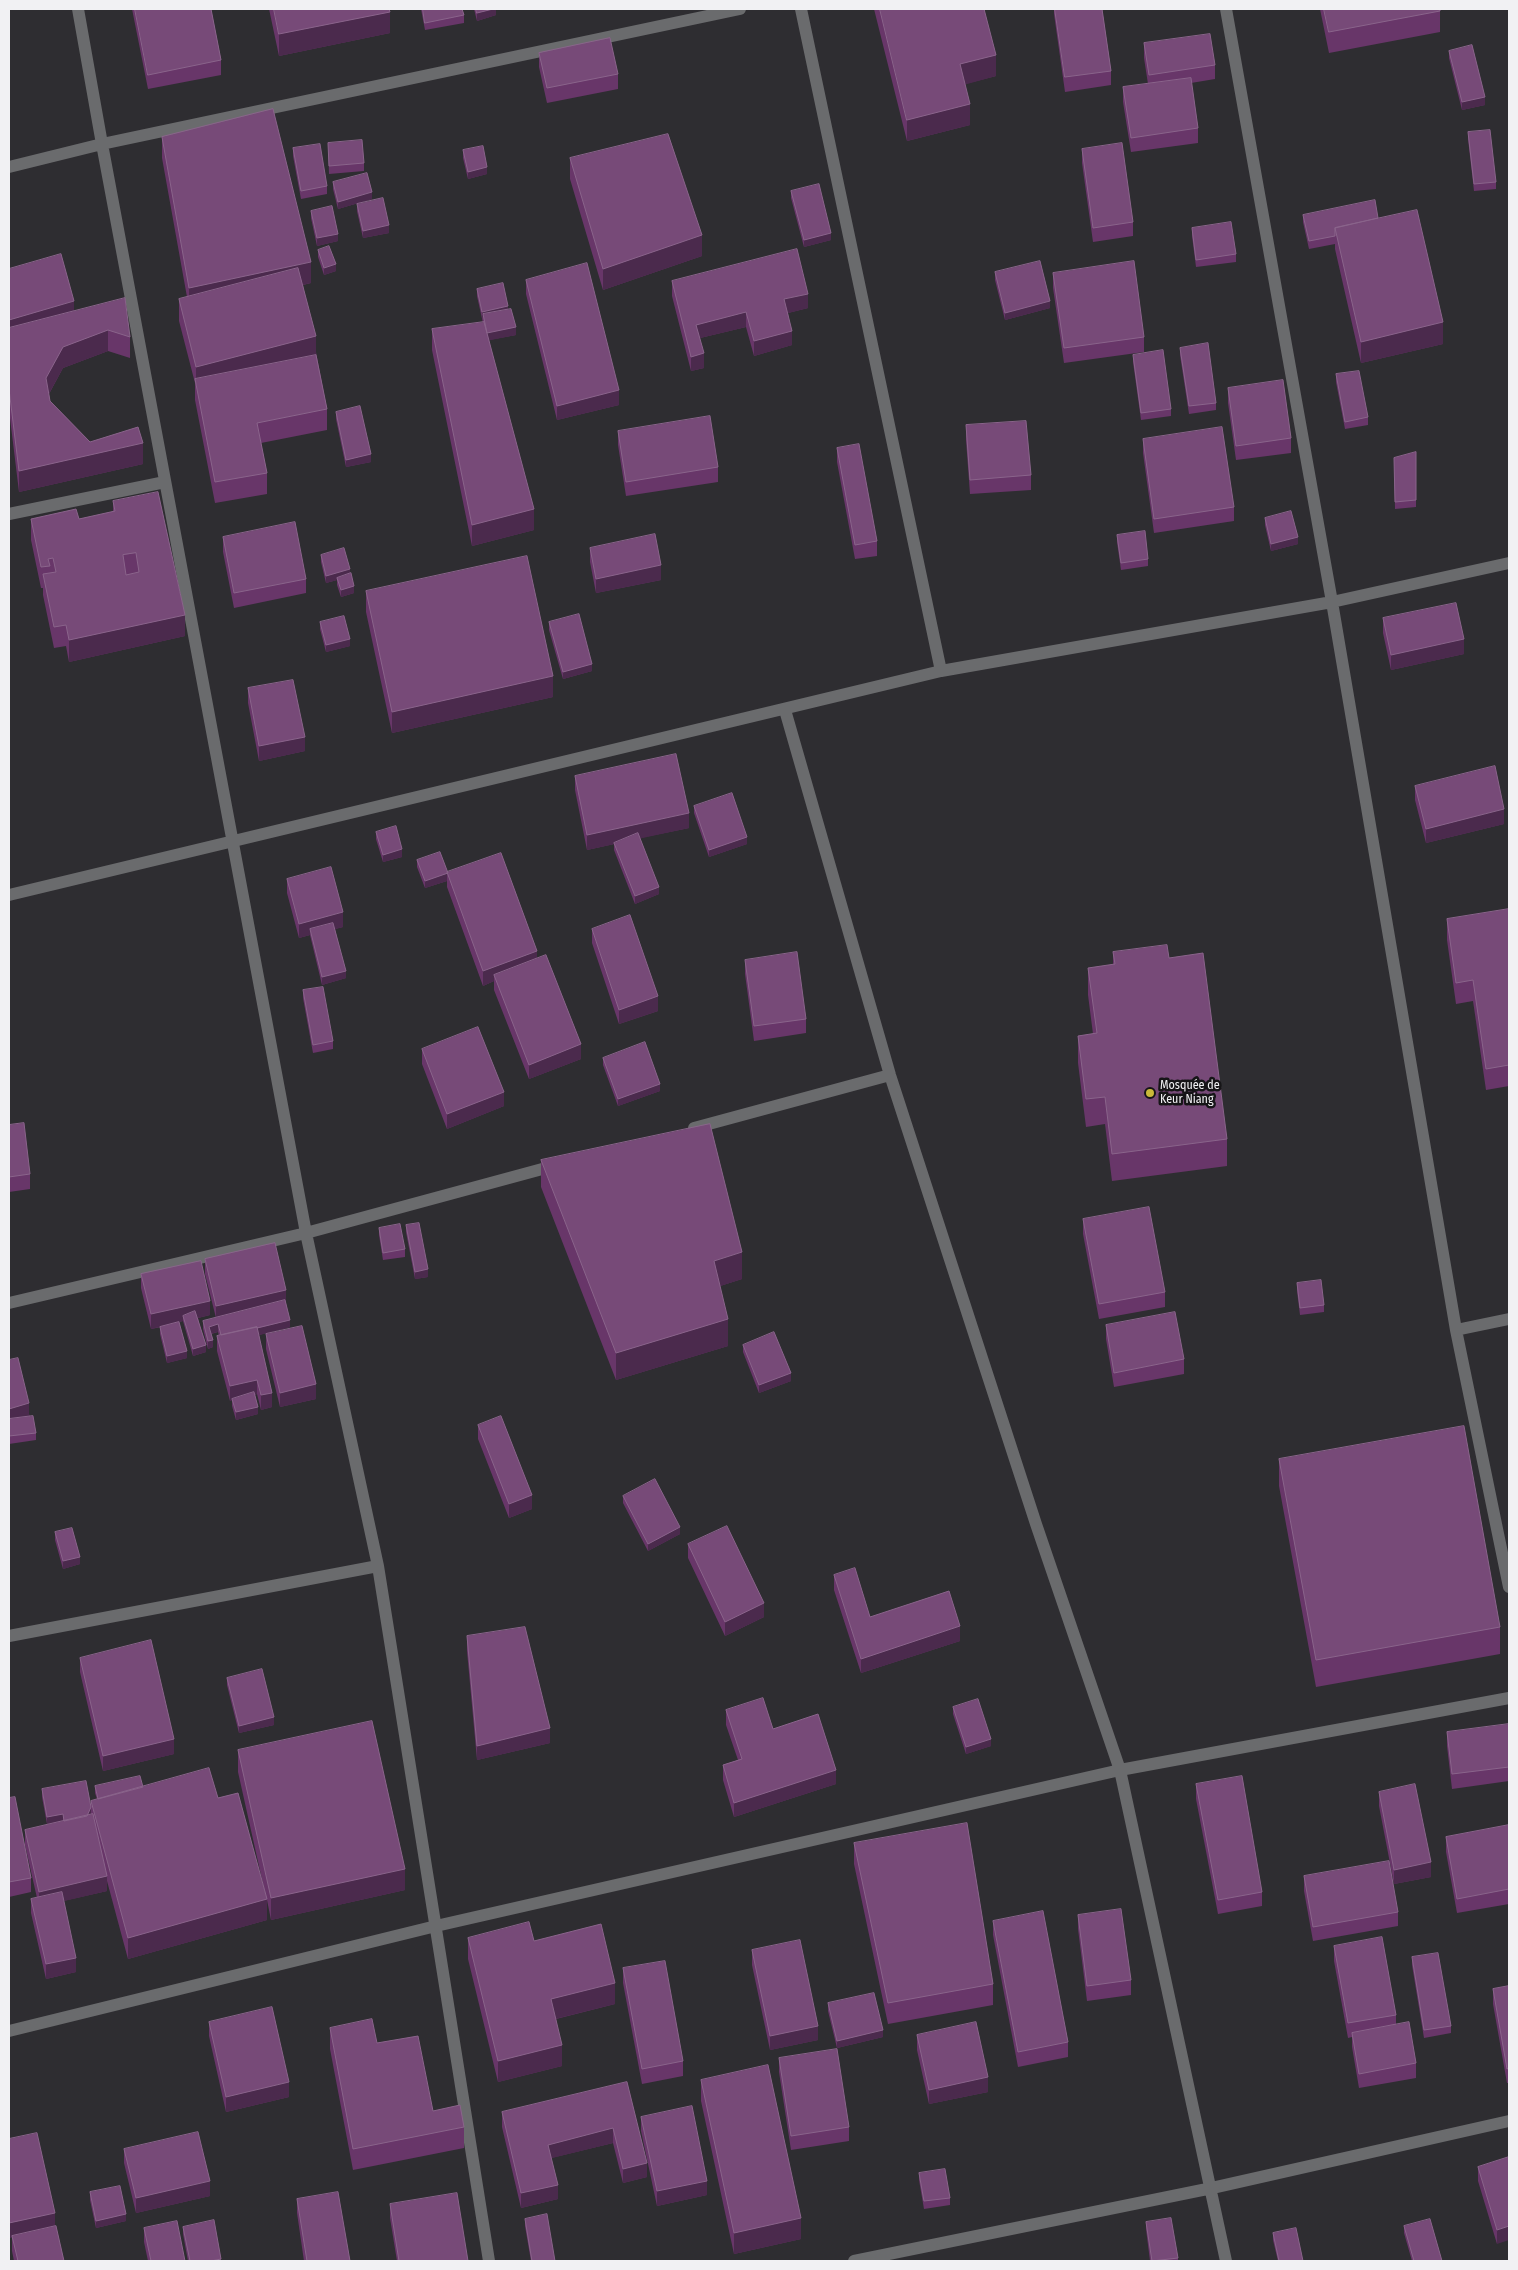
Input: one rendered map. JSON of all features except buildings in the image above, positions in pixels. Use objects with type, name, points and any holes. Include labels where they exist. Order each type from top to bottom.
[{"type":"street","points":[[78,9],[306,1233],[378,1566],[489,2261]]},
{"type":"street","points":[[9,167],[102,144],[740,9]]},
{"type":"street","points":[[802,9],[941,671]]},
{"type":"street","points":[[1226,9],[1332,602],[1456,1330],[1509,1587]]},
{"type":"street","points":[[9,514],[165,482]]},
{"type":"street","points":[[9,895],[232,843],[941,671],[1332,602],[1509,563]]},
{"type":"street","points":[[785,710],[890,1075],[1036,1524],[1120,1770],[1212,2188],[1226,2261]]},
{"type":"street","points":[[679,1132],[890,1075]]},
{"type":"street","points":[[9,1303],[306,1233],[574,1161]]},
{"type":"street","points":[[1456,1330],[1509,1319]]},
{"type":"street","points":[[9,1636],[378,1566]]},
{"type":"street","points":[[9,2031],[436,1926],[1120,1770],[1509,1698]]},
{"type":"street","points":[[854,2261],[1212,2188],[1509,2121]]},
{"type":"place","name":"Mosquée de Keur Niang","points":[[1150,1093]]}]
